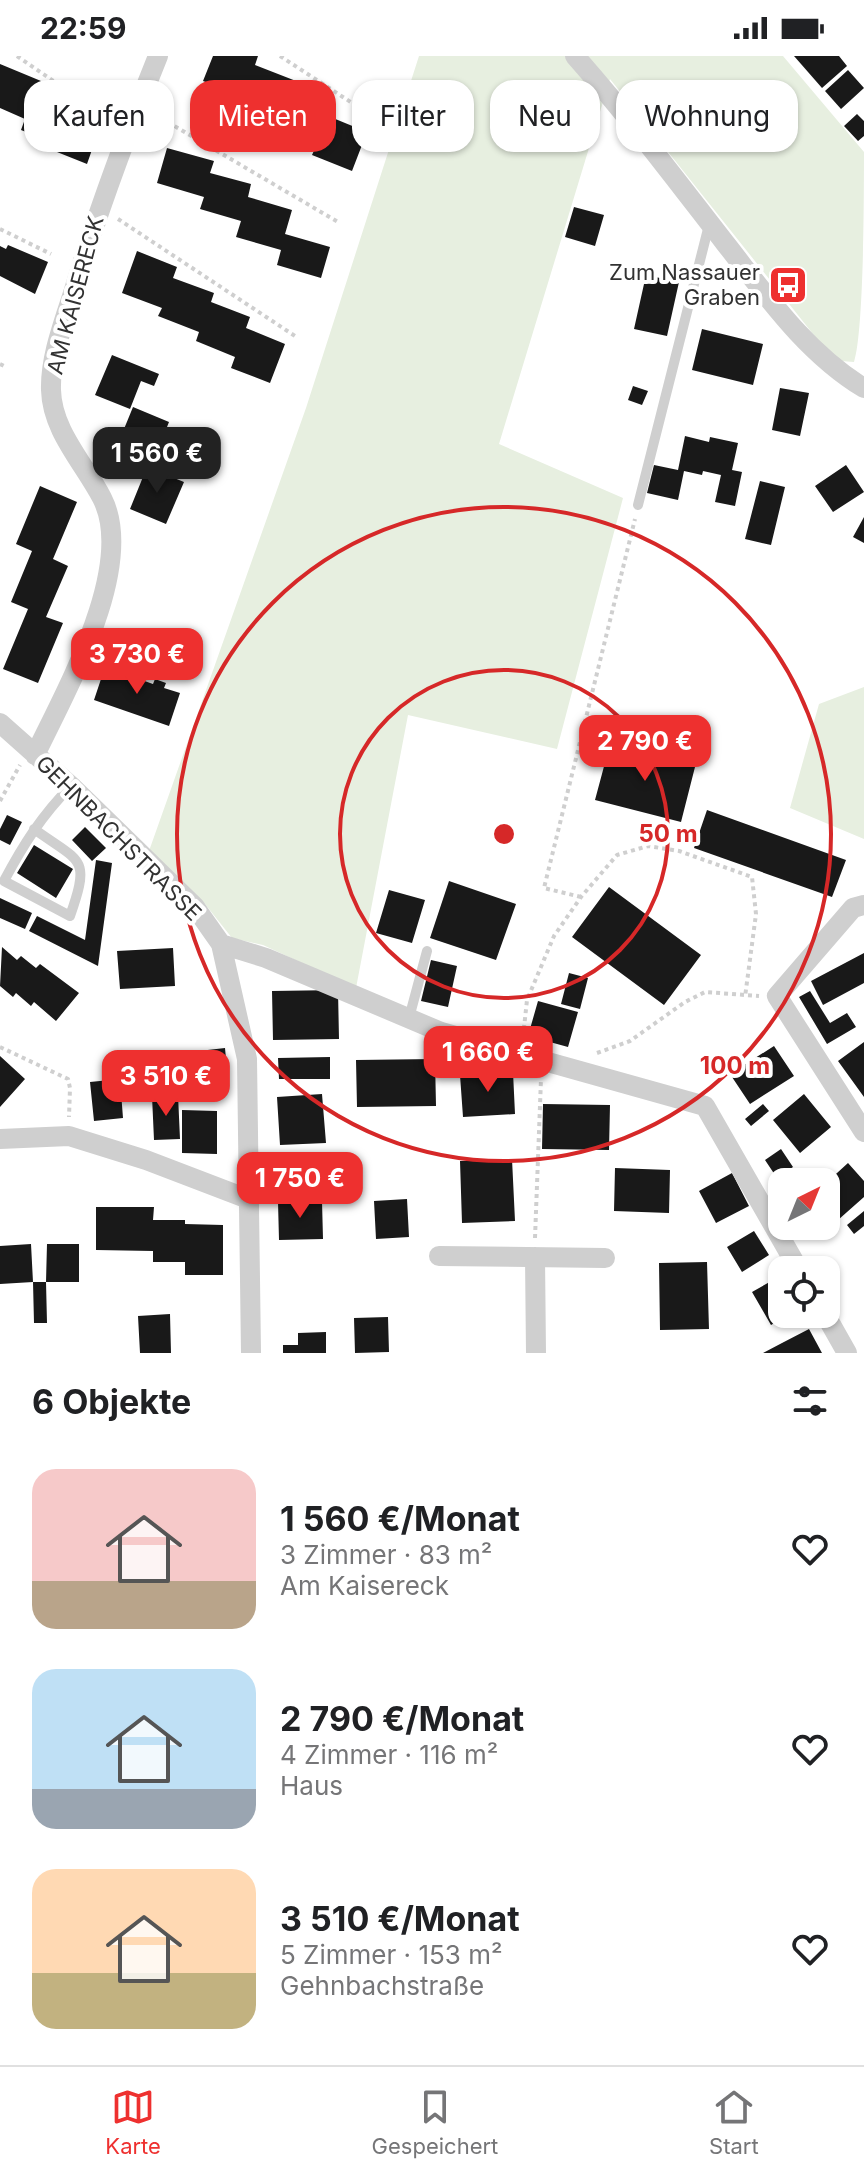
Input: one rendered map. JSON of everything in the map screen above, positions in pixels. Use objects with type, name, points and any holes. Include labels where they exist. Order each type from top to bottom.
[{"type":"street","name":"AM KAISERECK","points":[[149,80],[158,56]]},
{"type":"street","points":[[575,56],[616,105]]},
{"type":"street","name":"AM KAISERECK","points":[[32,752],[72,678],[107,585],[111,531],[104,501],[62,431],[53,410],[51,389],[60,336],[100,206],[120,152]]},
{"type":"street","points":[[654,152],[811,347],[841,375],[864,388]]},
{"type":"street","name":"GEHNBACHSTRASSE","points":[[0,723],[71,786],[195,907],[221,944],[247,1059],[251,1353]]},
{"type":"street","points":[[864,905],[853,908],[777,996],[864,1132]]},
{"type":"street","points":[[221,944],[266,958],[441,1032],[705,1106],[791,1256]]},
{"type":"street","points":[[0,1139],[69,1136],[146,1160],[248,1199]]},
{"type":"street","points":[[439,1256],[605,1258]]},
{"type":"street","points":[[535,1257],[536,1353]]},
{"type":"street","points":[[833,1328],[847,1353]]},
{"type":"lane","points":[[638,505],[710,223]]},
{"type":"lane","points":[[34,829],[76,859],[81,868],[83,881],[70,916],[4,881],[34,829],[71,786]]},
{"type":"lane","points":[[409,1018],[427,951]]},
{"type":"path","points":[[17,56],[52,80]]},
{"type":"path","points":[[280,56],[352,103]]},
{"type":"path","points":[[174,126],[338,222]]},
{"type":"path","points":[[100,206],[298,338]]},
{"type":"path","points":[[0,229],[51,254]]},
{"type":"path","points":[[581,897],[544,888],[638,505]]},
{"type":"path","points":[[0,801],[32,752]]},
{"type":"path","points":[[521,1055],[527,1000],[554,936],[581,897],[617,855],[648,846],[679,851],[752,877],[756,914],[745,997],[705,992],[685,1002],[630,1041],[587,1057],[586,1073]]},
{"type":"path","points":[[0,1047],[68,1079],[69,1136]]},
{"type":"path","points":[[535,1257],[542,1061]]},
{"type":"green space","points":[[419,56],[783,56],[864,152],[860,322],[854,362],[841,361],[821,344],[668,152],[798,152],[798,80],[616,80],[616,87],[610,79],[600,112],[600,80],[490,80],[490,152],[588,152],[499,444],[623,498],[557,749],[408,715],[356,988],[263,945],[232,938],[205,904],[149,851],[306,408],[388,152],[474,152],[474,80],[411,80]]},
{"type":"green space","points":[[864,687],[864,839],[790,808],[819,704]]},
{"type":"building","points":[[213,56],[258,56],[255,65],[293,80],[203,80]]},
{"type":"building","points":[[794,56],[839,56],[847,66],[822,88]]},
{"type":"building","points":[[0,64],[39,80],[24,80],[24,119],[0,108]]},
{"type":"building","points":[[848,70],[864,88],[841,109],[825,91]]},
{"type":"building","points":[[857,114],[864,121],[864,136],[858,141],[844,126]]},
{"type":"building","points":[[336,119],[352,126],[352,152],[359,152],[352,171],[312,155],[313,152],[336,152]]},
{"type":"building","points":[[174,150],[214,161],[210,173],[251,184],[248,197],[292,210],[285,234],[330,247],[321,278],[277,265],[281,250],[236,237],[241,221],[200,209],[204,197],[157,183],[166,152]]},
{"type":"building","points":[[57,152],[91,152],[87,164]]},
{"type":"building","points":[[574,207],[604,215],[595,246],[565,237]]},
{"type":"building","points":[[8,245],[48,262],[35,294],[0,276],[0,246],[6,249]]},
{"type":"building","points":[[137,251],[177,267],[173,278],[214,293],[211,302],[250,317],[246,328],[285,344],[270,383],[231,368],[235,357],[196,341],[199,332],[158,316],[162,308],[122,293]]},
{"type":"building","points":[[646,275],[679,282],[667,336],[634,329]]},
{"type":"building","points":[[702,329],[763,344],[753,385],[692,370]]},
{"type":"building","points":[[112,355],[159,374],[154,386],[141,381],[130,409],[95,395]]},
{"type":"building","points":[[633,386],[648,391],[642,405],[628,400]]},
{"type":"building","points":[[780,388],[809,393],[800,436],[772,430]]},
{"type":"building","points":[[133,407],[169,422],[151,467],[115,451]]},
{"type":"building","points":[[685,436],[709,442],[710,437],[738,443],[732,470],[742,472],[735,506],[715,502],[721,475],[703,471],[702,475],[684,471],[678,500],[647,493],[654,465],[678,470]]},
{"type":"building","points":[[846,465],[864,492],[833,512],[815,486]]},
{"type":"building","points":[[147,467],[184,482],[166,524],[130,509]]},
{"type":"building","points":[[760,481],[785,487],[771,545],[745,539]]},
{"type":"building","points":[[40,486],[77,502],[53,559],[68,566],[46,617],[63,623],[38,683],[3,669],[28,609],[11,602],[32,551],[16,544]]},
{"type":"building","points":[[864,517],[864,543],[853,537]]},
{"type":"building","points":[[105,667],[153,684],[155,679],[166,683],[164,688],[180,693],[169,726],[94,700]]},
{"type":"building","points":[[610,744],[695,767],[681,822],[595,800]]},
{"type":"building","points":[[707,810],[846,860],[832,897],[694,848]]},
{"type":"building","points":[[7,815],[22,822],[10,845],[0,840],[0,829]]},
{"type":"building","points":[[85,827],[106,848],[92,861],[72,840]]},
{"type":"building","points":[[34,845],[73,869],[56,898],[17,873]]},
{"type":"building","points":[[96,860],[112,863],[98,966],[29,931],[37,916],[85,940]]},
{"type":"building","points":[[449,881],[516,904],[496,960],[430,938]]},
{"type":"building","points":[[609,887],[701,955],[664,1005],[572,937]]},
{"type":"building","points":[[389,890],[425,900],[412,943],[376,933]]},
{"type":"building","points":[[0,898],[32,913],[25,929],[0,918]]},
{"type":"building","points":[[2,947],[17,960],[21,956],[36,968],[40,964],[79,993],[56,1021],[34,1002],[31,1006],[16,993],[13,997],[0,986]]},
{"type":"building","points":[[173,948],[175,986],[120,989],[117,951]]},
{"type":"building","points":[[864,953],[864,983],[823,1005],[811,981]]},
{"type":"building","points":[[431,960],[457,966],[448,1007],[421,1001]]},
{"type":"building","points":[[569,973],[588,978],[580,1009],[561,1004]]},
{"type":"building","points":[[338,990],[339,1039],[273,1040],[272,991]]},
{"type":"building","points":[[810,991],[830,1023],[847,1013],[856,1027],[827,1044],[799,997]]},
{"type":"building","points":[[538,1001],[578,1012],[568,1047],[528,1036]]},
{"type":"building","points":[[864,1042],[864,1097],[838,1061]]},
{"type":"building","points":[[774,1046],[794,1076],[750,1104],[730,1074]]},
{"type":"building","points":[[225,1048],[228,1081],[202,1083],[199,1051]]},
{"type":"building","points":[[0,1056],[25,1079],[0,1107]]},
{"type":"building","points":[[330,1057],[330,1079],[279,1079],[278,1058]]},
{"type":"building","points":[[435,1059],[436,1106],[357,1107],[356,1060]]},
{"type":"building","points":[[513,1072],[515,1114],[463,1117],[460,1075]]},
{"type":"building","points":[[120,1079],[123,1118],[94,1121],[90,1082]]},
{"type":"building","points":[[322,1094],[326,1143],[280,1145],[277,1097]]},
{"type":"building","points":[[804,1094],[831,1127],[800,1153],[773,1120]]},
{"type":"building","points":[[178,1095],[180,1139],[154,1140],[152,1096]]},
{"type":"building","points":[[543,1104],[610,1105],[609,1150],[542,1149]]},
{"type":"building","points":[[763,1104],[769,1111],[751,1126],[745,1119]]},
{"type":"building","points":[[182,1110],[217,1111],[217,1154],[182,1153]]},
{"type":"building","points":[[781,1149],[793,1167],[770,1168],[765,1160]]},
{"type":"building","points":[[512,1159],[515,1221],[462,1223],[460,1161]]},
{"type":"building","points":[[848,1163],[864,1181],[864,1197],[840,1218],[840,1170]]},
{"type":"building","points":[[615,1168],[670,1170],[669,1213],[614,1211]]},
{"type":"building","points":[[732,1173],[749,1206],[716,1223],[699,1191]]},
{"type":"building","points":[[407,1199],[409,1237],[376,1239],[374,1201]]},
{"type":"building","points":[[322,1201],[323,1239],[279,1240],[278,1202]]},
{"type":"building","points":[[96,1207],[154,1207],[153,1220],[223,1225],[223,1275],[185,1275],[185,1262],[153,1262],[153,1251],[96,1250]]},
{"type":"building","points":[[864,1211],[864,1226],[854,1234],[847,1225]]},
{"type":"building","points":[[754,1231],[769,1255],[742,1272],[727,1247]]},
{"type":"building","points":[[31,1244],[33,1282],[0,1284],[0,1246]]},
{"type":"building","points":[[47,1244],[79,1244],[79,1282],[46,1282]]},
{"type":"building","points":[[707,1262],[709,1329],[660,1330],[659,1263]]},
{"type":"building","points":[[33,1282],[46,1282],[47,1323],[34,1323]]},
{"type":"building","points":[[768,1283],[768,1320],[752,1292]]},
{"type":"building","points":[[170,1314],[171,1353],[140,1353],[138,1316]]},
{"type":"building","points":[[388,1317],[389,1352],[355,1353],[354,1318]]},
{"type":"building","points":[[809,1329],[822,1353],[763,1353],[782,1343]]},
{"type":"building","points":[[326,1332],[326,1353],[283,1353],[283,1345],[298,1345],[298,1333]]},
{"type":"place","name":"Zum Nassauer Graben","points":[[788,285]]}]
